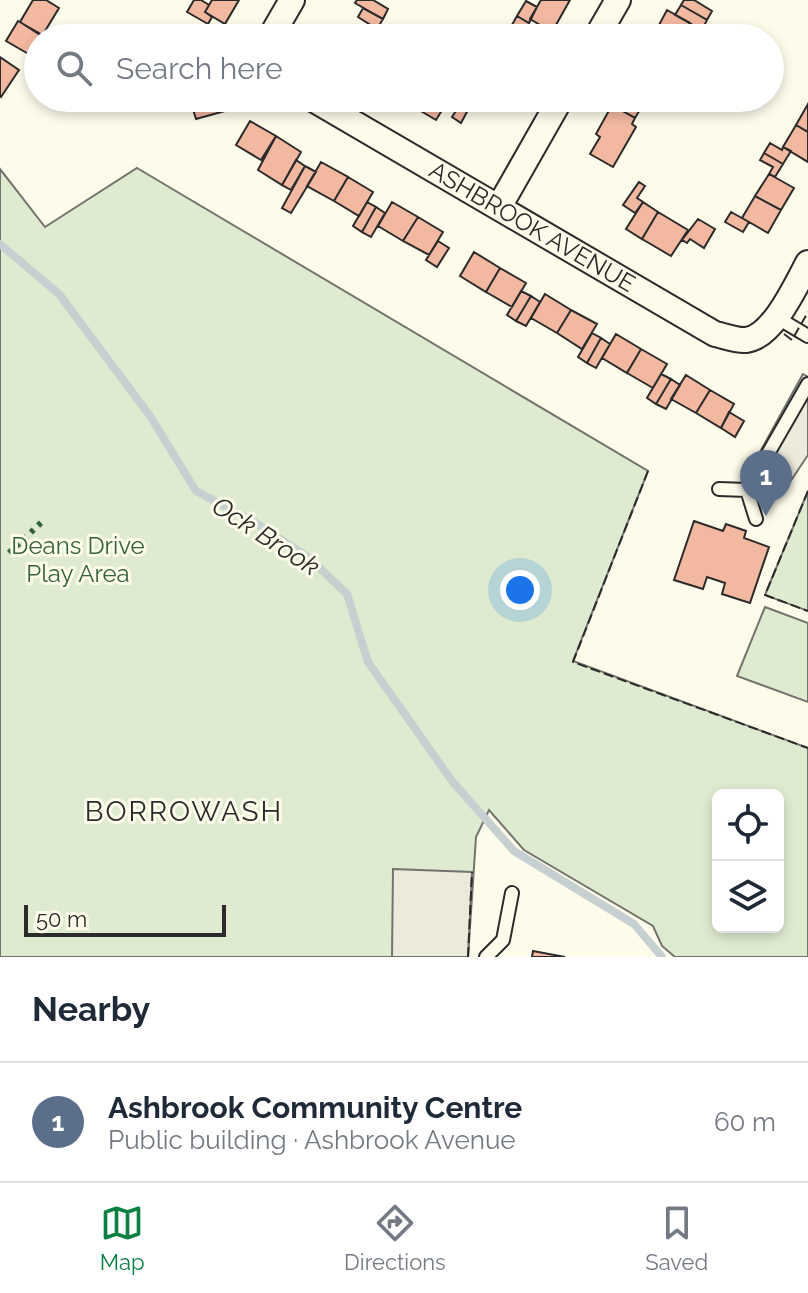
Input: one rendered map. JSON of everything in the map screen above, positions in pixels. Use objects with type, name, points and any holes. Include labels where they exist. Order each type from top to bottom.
[{"type":"street","points":[[278,24],[292,0]]},
{"type":"street","points":[[604,24],[618,0]]},
{"type":"street","name":"ASHBROOK AVENUE","points":[[335,112],[715,334],[746,340],[759,336],[776,317]]},
{"type":"street","points":[[499,207],[553,112]]},
{"type":"street","points":[[776,317],[808,263]]},
{"type":"lane","points":[[776,317],[808,336]]},
{"type":"lane","points":[[756,519],[747,490],[808,384]]},
{"type":"lane","points":[[719,489],[747,490]]},
{"type":"lane","points":[[486,957],[503,940],[512,893]]},
{"type":"green space","name":"Deans Drive Play Area","points":[[137,168],[648,471],[573,661],[808,748],[808,957],[675,957],[662,946],[653,926],[524,850],[489,810],[476,837],[468,957],[0,957],[0,169],[45,227]]},
{"type":"green space","points":[[808,491],[808,611],[765,595]]},
{"type":"green space","points":[[765,607],[808,623],[808,702],[737,676]]},
{"type":"shaded area","points":[[803,374],[808,377],[808,455],[784,491],[750,470]]},
{"type":"shaded area","points":[[393,869],[472,872],[468,957],[392,957]]},
{"type":"building","points":[[33,0],[46,0],[59,8],[49,24],[20,22]]},
{"type":"building","points":[[194,0],[209,5],[205,12],[212,17],[208,24],[187,12]]},
{"type":"building","points":[[212,0],[239,0],[225,24],[205,12]]},
{"type":"building","points":[[357,0],[373,0],[388,9],[383,19],[355,3]]},
{"type":"building","points":[[541,0],[570,0],[556,24],[538,24],[530,19]]},
{"type":"building","points":[[684,0],[694,0],[712,11],[707,20],[681,5]]},
{"type":"building","points":[[526,1],[537,7],[529,23],[517,16]]},
{"type":"building","points":[[681,5],[707,20],[705,24],[691,24],[675,15]]},
{"type":"building","points":[[363,8],[383,19],[380,24],[369,24],[358,17]]},
{"type":"building","points":[[667,10],[690,23],[689,24],[659,24]]},
{"type":"building","points":[[517,16],[529,23],[528,24],[512,24]]},
{"type":"building","points":[[18,21],[24,24],[24,51],[6,41]]},
{"type":"building","points":[[0,57],[19,70],[1,97],[0,96]]},
{"type":"building","points":[[808,104],[808,132],[796,125]]},
{"type":"building","points":[[194,112],[221,112],[196,119]]},
{"type":"building","points":[[423,112],[441,112],[436,120]]},
{"type":"building","points":[[455,112],[467,112],[461,123],[452,117]]},
{"type":"building","points":[[608,112],[624,112],[635,118],[632,124],[636,127],[613,167],[590,154],[600,137],[596,134]]},
{"type":"building","points":[[624,112],[639,112],[635,118]]},
{"type":"building","points":[[250,121],[276,136],[261,160],[236,145]]},
{"type":"building","points":[[796,125],[808,132],[808,162],[783,147]]},
{"type":"building","points":[[276,136],[301,152],[282,185],[258,170]]},
{"type":"building","points":[[770,143],[791,151],[783,164],[764,153]]},
{"type":"building","points":[[764,153],[783,164],[775,177],[769,174],[773,167],[760,160]]},
{"type":"building","points":[[296,160],[305,166],[291,190],[282,185]]},
{"type":"building","points":[[321,162],[348,177],[334,201],[307,186]]},
{"type":"building","points":[[305,166],[316,172],[291,213],[282,208]]},
{"type":"building","points":[[769,174],[794,188],[781,210],[755,196]]},
{"type":"building","points":[[348,177],[373,192],[359,216],[334,201]]},
{"type":"building","points":[[639,182],[645,186],[637,198],[643,202],[635,213],[623,205]]},
{"type":"building","points":[[755,196],[781,210],[768,233],[742,218]]},
{"type":"building","points":[[367,202],[376,207],[362,232],[353,226]]},
{"type":"building","points":[[392,202],[418,217],[403,241],[378,226]]},
{"type":"building","points":[[643,202],[658,212],[642,239],[626,229]]},
{"type":"building","points":[[376,207],[385,213],[371,237],[362,232]]},
{"type":"building","points":[[658,212],[688,230],[671,256],[642,239]]},
{"type":"building","points":[[731,212],[749,222],[743,232],[725,222]]},
{"type":"building","points":[[418,217],[443,232],[429,255],[403,241]]},
{"type":"building","points":[[698,219],[715,229],[704,248],[690,239],[687,243],[682,240]]},
{"type":"building","points":[[438,241],[449,248],[437,267],[426,260]]},
{"type":"building","points":[[474,252],[500,268],[486,292],[460,276]]},
{"type":"building","points":[[500,268],[526,283],[512,307],[486,292]]},
{"type":"building","points":[[521,291],[531,296],[516,321],[507,315]]},
{"type":"building","points":[[545,294],[571,310],[557,333],[531,318]]},
{"type":"building","points":[[531,296],[540,302],[526,326],[516,321]]},
{"type":"building","points":[[571,310],[597,324],[582,349],[557,333]]},
{"type":"building","points":[[592,333],[601,338],[587,363],[578,357]]},
{"type":"building","points":[[616,334],[641,349],[627,373],[602,358]]},
{"type":"building","points":[[601,338],[610,344],[596,368],[587,363]]},
{"type":"building","points":[[641,349],[667,364],[653,388],[627,373]]},
{"type":"building","points":[[661,374],[671,379],[656,404],[647,398]]},
{"type":"building","points":[[686,375],[710,390],[696,413],[671,399]]},
{"type":"building","points":[[671,379],[680,385],[666,409],[656,404]]},
{"type":"building","points":[[710,390],[734,404],[721,428],[696,413]]},
{"type":"building","points":[[729,412],[744,421],[735,437],[721,428]]},
{"type":"building","points":[[694,521],[723,531],[726,524],[746,531],[744,538],[769,547],[750,603],[722,594],[725,583],[707,577],[703,589],[674,580]]},
{"type":"building","points":[[533,951],[565,957],[532,957]]},
{"type":"waterway","name":"Ock Brook","points":[[0,244],[59,294],[150,416],[196,491],[256,523],[308,557],[347,594],[368,662],[452,781],[514,851],[634,924],[662,957]]},
{"type":"hedge","points":[[9,553],[45,519]]},
{"type":"fence","points":[[784,334],[792,340],[808,312]]},
{"type":"fence","points":[[648,471],[573,662],[808,748]]},
{"type":"fence","points":[[808,491],[765,595],[808,611]]},
{"type":"fence","points":[[468,957],[472,872]]},
{"type":"place","name":"Ashbrook Community Centre","points":[[766,516]]},
{"type":"district","name":"BORROWASH","points":[[184,811]]}]
